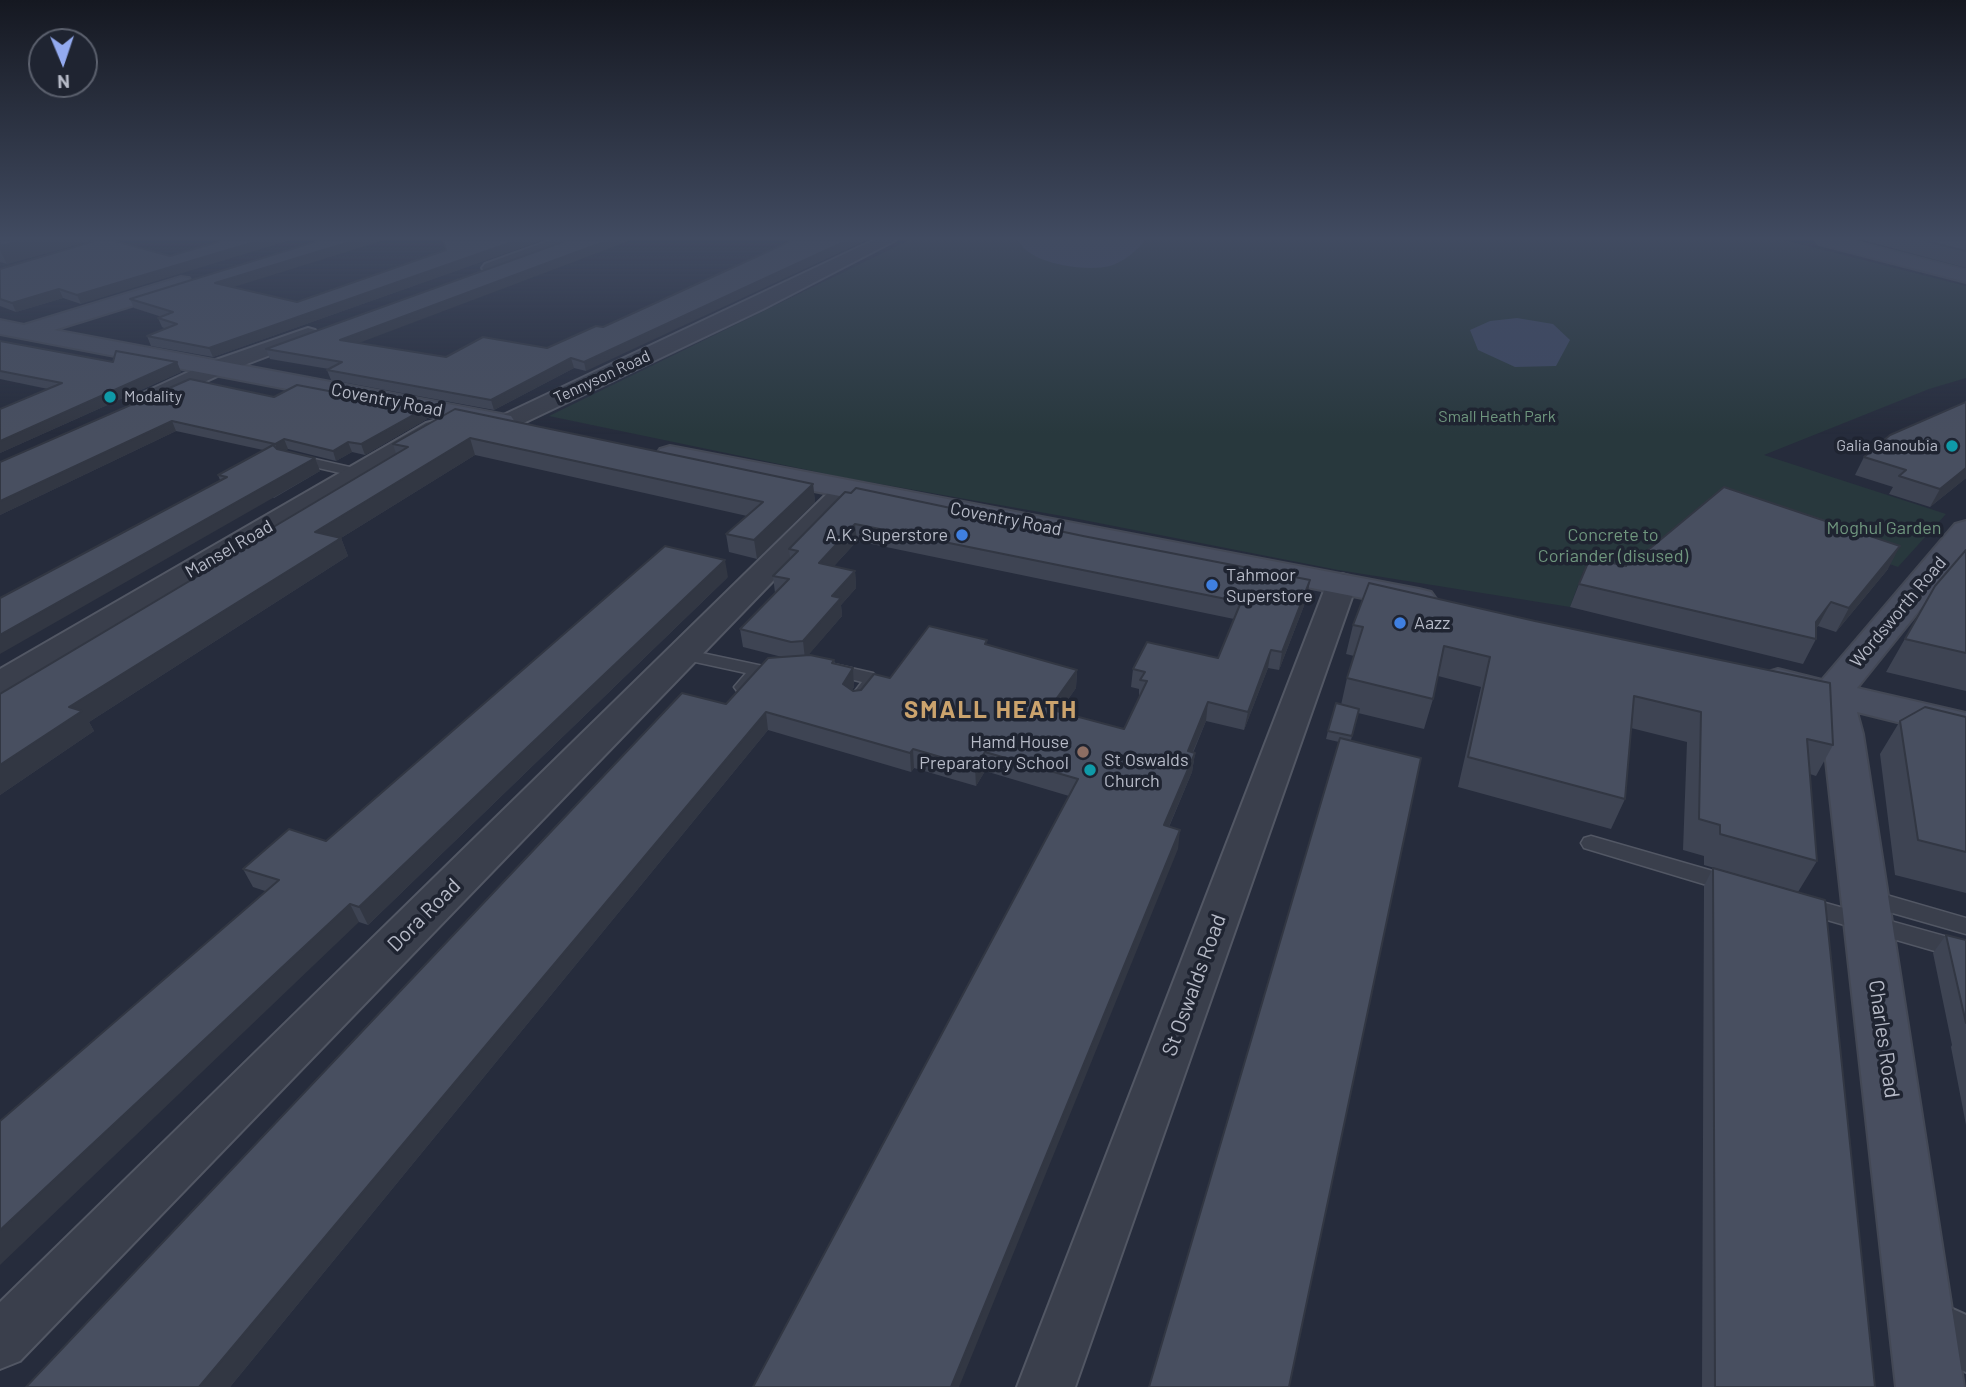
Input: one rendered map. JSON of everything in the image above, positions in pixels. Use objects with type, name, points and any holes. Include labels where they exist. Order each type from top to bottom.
[{"type":"street","points":[[8,329],[97,305]]},
{"type":"street","name":"Tennyson Road","points":[[505,423],[757,305]]},
{"type":"street","points":[[134,405],[218,367],[326,328]]},
{"type":"street","name":"Coventry Road","points":[[8,329],[544,431]]},
{"type":"street","name":"Mansel Road","points":[[0,683],[457,414]]},
{"type":"street","name":"Coventry Road","points":[[646,450],[1451,606]]},
{"type":"street","name":"Dora Road","points":[[0,1341],[847,489]]},
{"type":"street","name":"Wordsworth Road","points":[[1832,693],[1963,539]]},
{"type":"street","name":"St Oswalds Road","points":[[1046,1387],[1342,583]]},
{"type":"street","points":[[1744,673],[1966,726]]},
{"type":"street","name":"Charles Road","points":[[1832,693],[1843,734],[1866,910],[1944,1334],[1930,1387]]},
{"type":"lane","points":[[287,456],[358,473]]},
{"type":"lane","points":[[683,654],[757,670],[779,666]]},
{"type":"lane","points":[[813,664],[867,677],[871,682],[856,702]]},
{"type":"lane","points":[[732,701],[757,670]]},
{"type":"lane","points":[[1591,844],[1749,889]]},
{"type":"lane","points":[[1789,901],[1966,926]]},
{"type":"lane","points":[[1866,910],[1966,951]]},
{"type":"green space","name":"Small Heath Park","points":[[777,305],[1966,305],[1966,378],[1929,389],[1764,455],[1946,514],[1898,567],[1716,504],[1622,580],[1583,572],[1570,607],[1338,570],[1068,517],[846,478],[549,416]]},
{"type":"water","points":[[1517,318],[1553,324],[1570,340],[1556,366],[1515,367],[1478,350],[1470,330],[1490,321]]},
{"type":"building","points":[[149,305],[333,305],[209,348],[147,336],[177,324],[158,318],[173,312]]},
{"type":"building","points":[[389,305],[435,305],[340,340],[446,357],[483,337],[547,348],[652,305],[708,305],[584,362],[571,358],[491,400],[327,370],[342,362],[266,349]]},
{"type":"building","points":[[0,341],[113,362],[116,351],[177,362],[0,441],[0,409],[62,383],[0,371]]},
{"type":"building","points":[[190,379],[274,397],[297,385],[424,409],[361,444],[348,442],[333,451],[284,439],[275,444],[172,421],[0,501],[0,462]]},
{"type":"building","points":[[1966,402],[1966,468],[1940,489],[1899,476],[1906,470],[1864,457],[1890,435]]},
{"type":"building","points":[[455,409],[813,484],[754,540],[726,534],[763,502],[470,438],[315,532],[341,538],[69,707],[82,711],[0,765],[0,694],[408,447],[393,444]]},
{"type":"building","points":[[273,445],[277,449],[315,458],[0,635],[0,598],[227,477],[218,475]]},
{"type":"building","points":[[1724,487],[1900,546],[1849,608],[1831,602],[1816,622],[1816,639],[1579,584],[1590,558],[1626,566],[1629,559],[1636,560]]},
{"type":"building","points":[[856,488],[1310,580],[1282,652],[1271,650],[1248,712],[1208,702],[1188,751],[1195,753],[1164,825],[1180,830],[951,1387],[753,1387],[1078,779],[985,752],[975,767],[913,749],[910,753],[766,712],[199,1387],[26,1387],[682,693],[726,704],[768,658],[810,655],[834,660],[832,663],[853,668],[843,684],[853,691],[861,690],[874,674],[890,678],[929,626],[987,640],[985,644],[1077,670],[1049,709],[1124,729],[1147,681],[1140,680],[1145,672],[1133,669],[1147,642],[1218,658],[1241,602],[855,524],[819,563],[855,571],[832,596],[841,598],[803,641],[791,642],[740,629],[789,579],[773,576],[798,551],[789,549],[845,492],[851,493]]},
{"type":"building","points":[[665,546],[725,560],[359,907],[350,904],[0,1230],[0,1121],[279,880],[243,869],[289,829],[326,841]]},
{"type":"building","points":[[1966,550],[1966,653],[1905,639],[1935,586]]},
{"type":"building","points":[[1369,583],[1830,683],[1833,745],[1807,739],[1817,861],[1720,834],[1720,825],[1699,819],[1701,712],[1634,696],[1625,799],[1468,757],[1490,657],[1444,646],[1433,699],[1347,678],[1363,627],[1353,625]]},
{"type":"building","points":[[1336,703],[1359,709],[1352,736],[1328,731]]},
{"type":"building","points":[[1925,707],[1966,717],[1966,852],[1918,840],[1900,721]]},
{"type":"building","points":[[1340,738],[1421,758],[1289,1387],[1149,1387]]},
{"type":"building","points":[[1713,868],[1825,900],[1875,1387],[1715,1387]]},
{"type":"building","points":[[1946,935],[1966,940],[1966,1023]]},
{"type":"place","name":"Modality","points":[[110,397]]},
{"type":"place","name":"Galia Ganoubia","points":[[1952,446]]},
{"type":"place","name":"A.K. Superstore","points":[[962,535]]},
{"type":"place","name":"Tahmoor Superstore","points":[[1212,585]]},
{"type":"place","name":"Aazz","points":[[1400,623]]},
{"type":"place","name":"Hamd House Preparatory School","points":[[1083,752]]},
{"type":"place","name":"St Oswalds Church","points":[[1090,770]]},
{"type":"district","name":"SMALL HEATH","points":[[991,710]]},
{"type":"park label","name":"Moghul Garden","points":[[1884,528]]},
{"type":"park label","name":"Concrete to Coriander (disused)","points":[[1613,545]]}]
